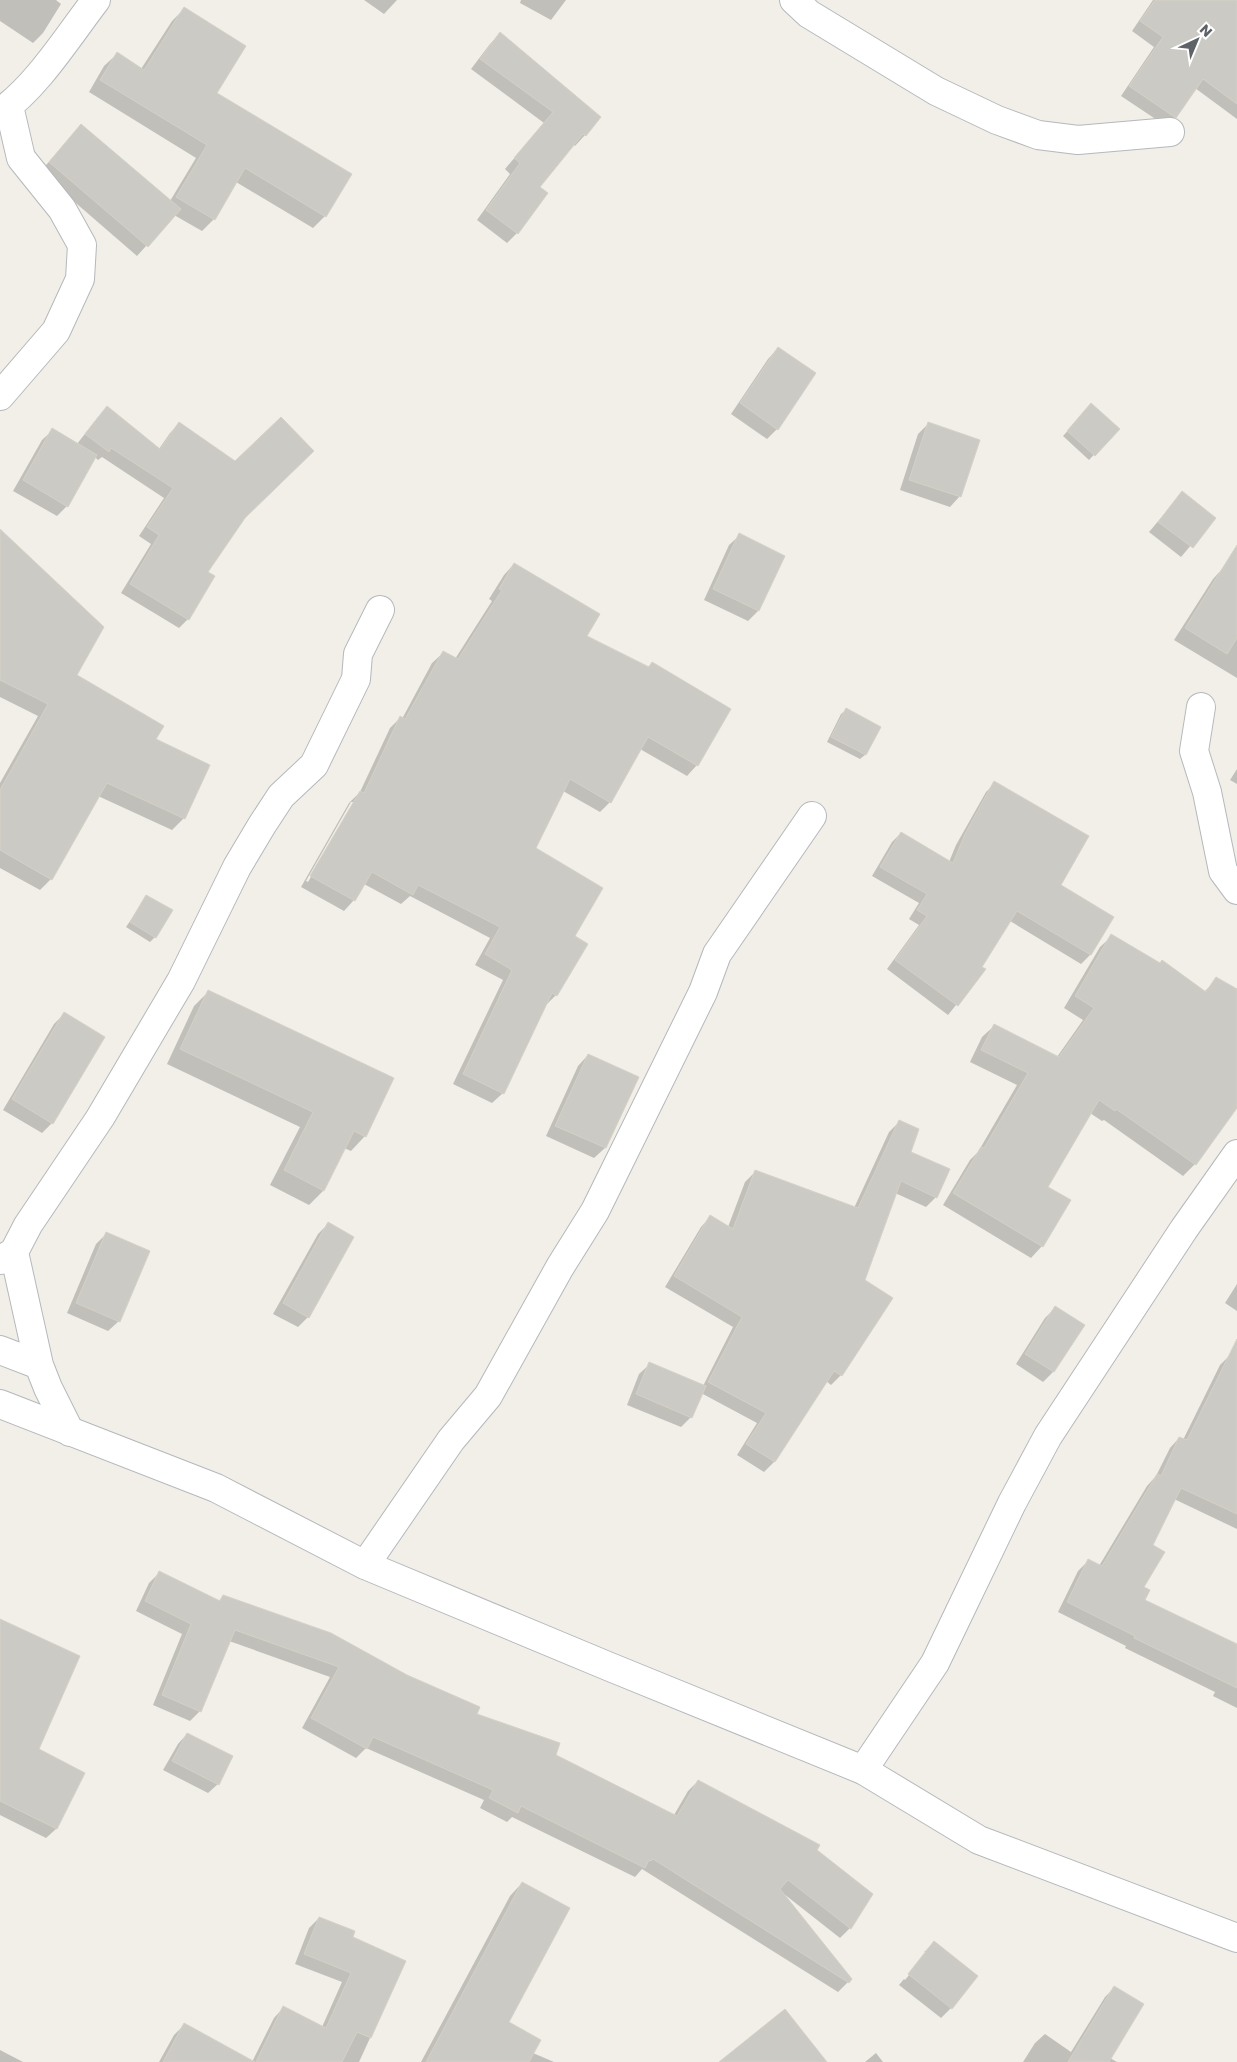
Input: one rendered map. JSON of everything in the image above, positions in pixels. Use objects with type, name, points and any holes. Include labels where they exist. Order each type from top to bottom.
[{"type":"street","points":[[0,396],[56,331],[80,279],[82,245],[62,209],[21,158],[4,109],[35,79],[96,0]]},
{"type":"street","points":[[794,0],[809,14],[936,92],[996,120],[1038,135],[1078,140],[1170,132]]},
{"type":"street","points":[[70,1432],[39,1365],[7,1256],[100,1118],[181,981],[237,867],[262,825],[281,796],[314,765],[356,679],[358,654],[380,610]]},
{"type":"street","points":[[1201,707],[1194,750],[1207,792],[1223,871],[1237,890]]},
{"type":"street","points":[[365,1565],[451,1440],[488,1396],[560,1267],[595,1211],[703,992],[717,954],[812,816]]},
{"type":"street","points":[[863,1770],[936,1663],[1012,1503],[1048,1436],[1184,1229],[1237,1154]]},
{"type":"street","points":[[0,1350],[39,1365]]},
{"type":"street","points":[[0,1404],[216,1488],[365,1565],[610,1668],[863,1770],[979,1840],[1237,1938]]},
{"type":"building","points":[[1155,0],[1237,0],[1237,104],[1203,79],[1176,118],[1129,86],[1163,37],[1140,21]]},
{"type":"building","points":[[184,7],[246,46],[217,93],[352,174],[326,217],[245,168],[215,220],[176,197],[207,145],[100,80],[117,52],[144,70]]},
{"type":"building","points":[[500,32],[601,117],[586,136],[583,134],[540,187],[548,193],[518,234],[486,210],[520,163],[514,158],[553,112],[480,59]]},
{"type":"building","points":[[81,124],[181,209],[148,247],[49,162]]},
{"type":"building","points":[[778,347],[816,373],[778,430],[740,403]]},
{"type":"building","points":[[1091,403],[1120,429],[1095,456],[1067,431]]},
{"type":"building","points":[[107,406],[160,449],[179,422],[235,461],[281,417],[314,451],[245,518],[208,572],[215,576],[189,620],[130,584],[159,535],[147,527],[173,488],[111,448],[109,452],[85,434]]},
{"type":"building","points":[[928,422],[980,440],[961,497],[909,480]]},
{"type":"building","points":[[52,428],[97,455],[68,507],[23,480]]},
{"type":"building","points":[[1182,491],[1216,518],[1193,548],[1158,522]]},
{"type":"building","points":[[0,529],[104,627],[77,675],[164,726],[156,739],[210,765],[185,819],[107,783],[52,880],[0,850],[0,790],[48,704],[0,680]]},
{"type":"building","points":[[739,533],[785,556],[759,611],[713,589]]},
{"type":"building","points":[[1237,545],[1237,638],[1227,654],[1185,628]]},
{"type":"building","points":[[514,563],[600,614],[587,636],[649,667],[652,662],[731,709],[698,766],[648,737],[611,803],[570,779],[536,848],[603,888],[575,936],[588,944],[557,996],[552,993],[504,1094],[463,1074],[512,970],[485,954],[500,927],[418,885],[413,895],[372,872],[355,901],[310,876],[360,791],[364,793],[400,716],[405,719],[443,651],[458,659],[502,590],[499,589]]},
{"type":"building","points":[[846,708],[881,727],[866,755],[831,737]]},
{"type":"building","points":[[994,781],[1089,836],[1061,885],[1114,917],[1091,955],[1017,911],[982,967],[986,969],[958,1006],[895,960],[927,916],[917,910],[927,894],[880,867],[901,832],[953,863],[965,834]]},
{"type":"building","points":[[146,895],[173,910],[156,938],[130,922]]},
{"type":"building","points":[[1111,934],[1160,963],[1162,960],[1206,992],[1216,977],[1237,989],[1237,1108],[1196,1165],[1116,1109],[1115,1111],[1099,1100],[1048,1187],[1071,1200],[1043,1247],[953,1193],[981,1147],[984,1148],[1028,1073],[981,1050],[994,1024],[1059,1057],[1094,1008],[1075,996]]},
{"type":"building","points":[[208,990],[394,1078],[366,1137],[354,1131],[324,1191],[284,1170],[313,1112],[180,1049]]},
{"type":"building","points":[[64,1012],[105,1037],[53,1124],[12,1099]]},
{"type":"building","points":[[588,1054],[639,1077],[606,1148],[555,1126]]},
{"type":"building","points":[[899,1120],[919,1129],[911,1152],[950,1169],[937,1198],[901,1181],[865,1280],[893,1298],[842,1376],[834,1371],[775,1462],[746,1444],[766,1413],[708,1382],[742,1317],[674,1276],[710,1215],[733,1229],[755,1170],[858,1208]]},
{"type":"building","points":[[328,1222],[354,1237],[309,1318],[283,1303]]},
{"type":"building","points":[[106,1232],[150,1251],[120,1322],[76,1303]]},
{"type":"building","points":[[1055,1306],[1085,1325],[1054,1372],[1025,1354]]},
{"type":"building","points":[[1237,1339],[1237,1514],[1181,1488],[1153,1545],[1165,1552],[1144,1587],[1150,1590],[1145,1600],[1237,1644],[1237,1688],[1134,1638],[1135,1636],[1067,1602],[1088,1559],[1102,1566],[1157,1474],[1161,1476],[1179,1437],[1187,1440]]},
{"type":"building","points":[[649,1362],[706,1386],[692,1418],[636,1394]]},
{"type":"building","points":[[159,1571],[220,1601],[223,1595],[331,1633],[407,1675],[480,1707],[477,1714],[560,1743],[556,1755],[677,1816],[698,1780],[820,1845],[817,1850],[873,1894],[851,1929],[788,1880],[780,1889],[852,1979],[849,1983],[653,1859],[649,1860],[645,1868],[521,1806],[518,1813],[489,1798],[493,1790],[373,1737],[367,1749],[311,1718],[339,1667],[235,1630],[201,1712],[162,1695],[191,1624],[145,1601]]},
{"type":"building","points":[[0,1619],[80,1656],[39,1749],[85,1773],[57,1829],[0,1801]]},
{"type":"building","points":[[187,1733],[233,1756],[219,1785],[172,1761]]},
{"type":"building","points":[[522,1882],[570,1908],[509,2022],[541,2040],[529,2062],[426,2062]]},
{"type":"building","points":[[319,1917],[355,1931],[353,1937],[406,1961],[371,2038],[357,2032],[342,2062],[256,2062],[283,2006],[326,2028],[351,1973],[304,1954]]},
{"type":"building","points":[[934,1941],[978,1976],[952,2009],[908,1974]]},
{"type":"building","points":[[1114,1986],[1144,2004],[1109,2062],[1068,2062]]},
{"type":"building","points":[[785,2009],[827,2062],[719,2062]]},
{"type":"building","points":[[184,2023],[255,2062],[163,2062]]}]
